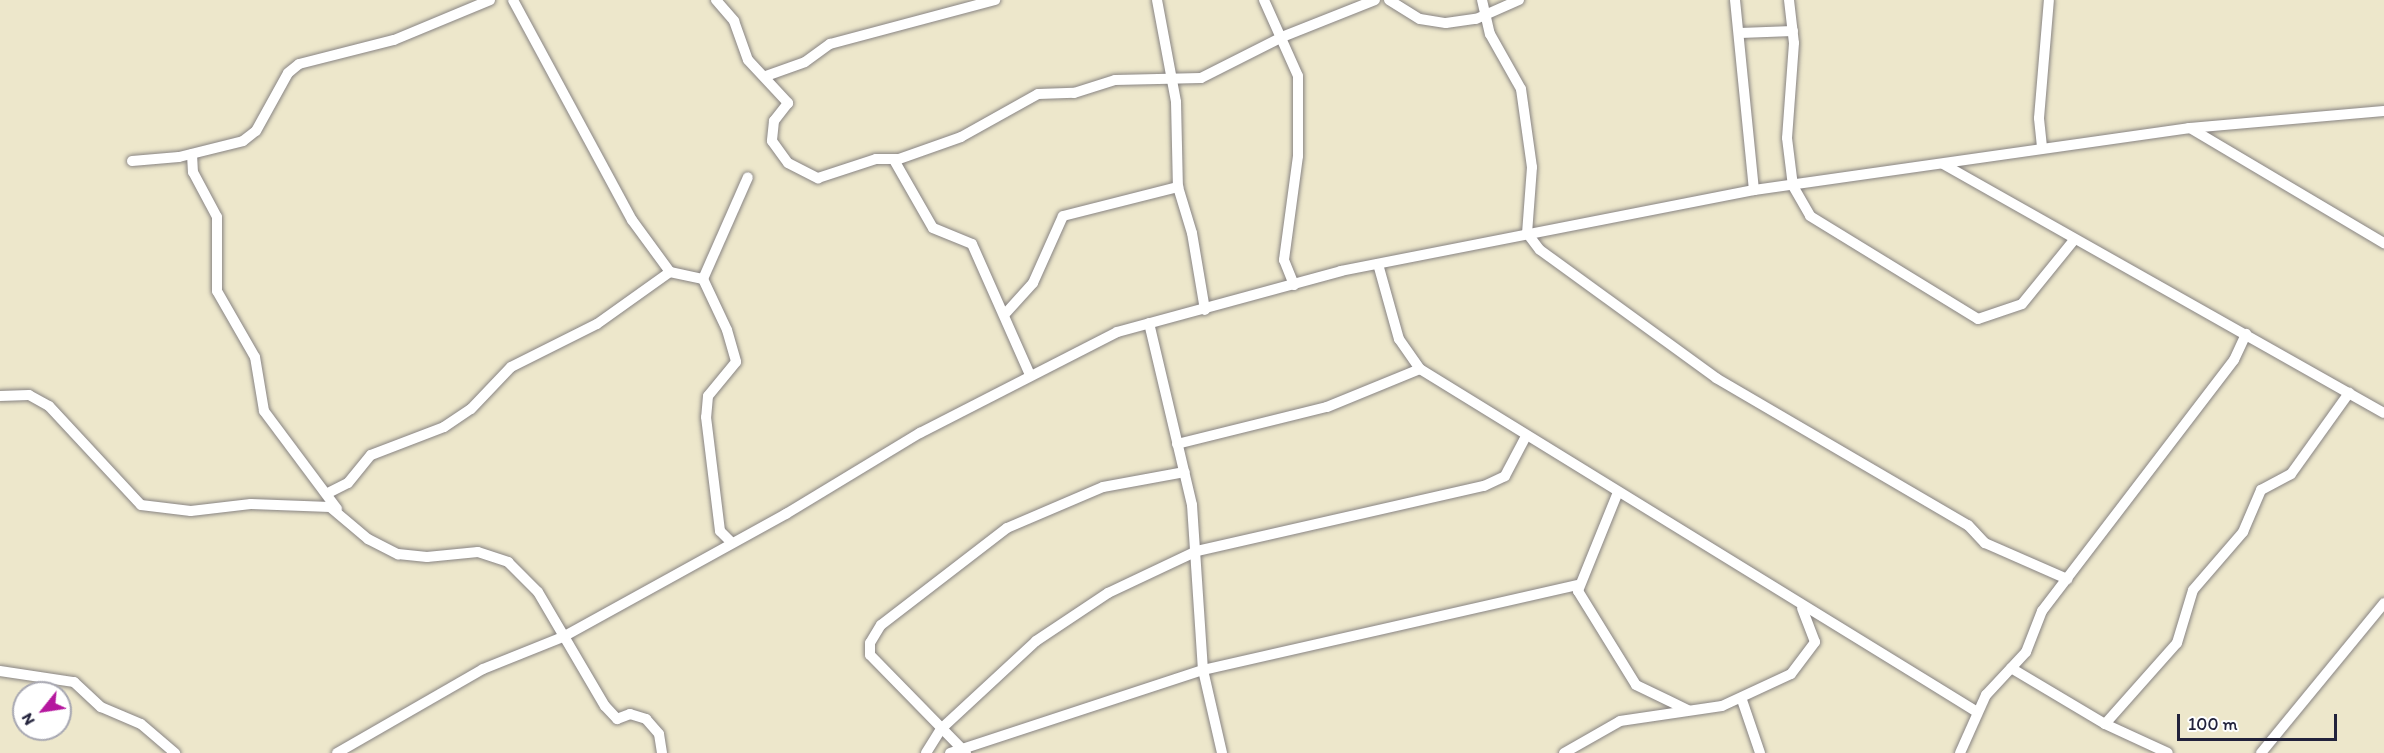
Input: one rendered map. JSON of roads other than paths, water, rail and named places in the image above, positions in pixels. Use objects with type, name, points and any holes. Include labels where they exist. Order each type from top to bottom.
[{"type":"street","points":[[132,161],[192,154],[249,137],[288,73],[299,64],[394,40],[490,0]]},
{"type":"street","points":[[513,0],[632,220],[670,272],[703,279]]},
{"type":"street","points":[[716,0],[731,16],[748,60],[766,76],[788,103],[774,121],[772,141],[788,163],[819,178],[869,161],[894,160],[961,137],[1038,94],[1074,93],[1115,80],[1201,78],[1282,36],[1376,0]]},
{"type":"street","points":[[766,76],[805,62],[830,44],[995,0]]},
{"type":"street","points":[[1157,0],[1168,80],[1177,121],[1178,187],[1192,233],[1205,310]]},
{"type":"street","points":[[1263,0],[1282,36],[1298,76],[1298,156],[1284,260],[1294,285]]},
{"type":"street","points":[[1389,0],[1430,21],[1461,22],[1519,0]]},
{"type":"street","points":[[1482,0],[1495,45],[1515,69],[1521,89],[1532,167],[1527,233],[1570,276],[1606,295],[1716,378],[1968,525],[1984,543],[2067,579]]},
{"type":"street","points":[[1735,0],[1754,190]]},
{"type":"street","points":[[1789,0],[1793,31],[1787,138],[1793,186],[1810,216],[1831,234],[1978,319],[2022,304],[2074,240]]},
{"type":"street","points":[[2042,147],[2039,118],[2049,0]]},
{"type":"street","points":[[1740,33],[1793,31]]},
{"type":"street","points":[[338,753],[483,669],[563,637],[1030,375],[1117,332],[1378,264],[1754,190],[1943,164],[2042,147],[2189,128],[2384,111]]},
{"type":"street","points":[[2189,128],[2273,182],[2384,243]]},
{"type":"street","points":[[192,154],[193,172],[217,217],[217,291],[255,357],[264,411],[330,492],[337,509],[368,539],[398,554],[427,558],[478,552],[508,562],[538,592],[605,706],[617,719],[630,714],[646,719],[659,734],[662,753]]},
{"type":"street","points":[[894,160],[933,228],[972,244],[1005,314],[1030,375]]},
{"type":"street","points":[[1943,164],[2074,240],[2384,412]]},
{"type":"street","points":[[732,543],[720,531],[706,417],[708,396],[737,358],[703,279],[748,177]]},
{"type":"street","points":[[1005,314],[1033,283],[1063,216],[1178,187]]},
{"type":"street","points":[[1378,264],[1399,339],[1420,369],[1525,438],[1618,492],[1802,608],[1977,712]]},
{"type":"street","points":[[330,492],[348,483],[371,454],[444,427],[471,409],[511,367],[597,324],[670,272]]},
{"type":"street","points":[[1149,323],[1185,472],[1197,551],[1203,670],[1222,753]]},
{"type":"street","points":[[1960,753],[1977,712],[2026,652],[2042,611],[2234,360],[2246,334]]},
{"type":"street","points":[[1177,444],[1327,407],[1420,369]]},
{"type":"street","points":[[2105,724],[2177,644],[2193,590],[2243,532],[2261,490],[2291,474],[2349,393]]},
{"type":"street","points":[[0,396],[29,395],[49,406],[141,505],[191,511],[251,504],[337,509]]},
{"type":"street","points":[[926,753],[941,729],[1036,641],[1108,593],[1197,551],[1484,486],[1504,476],[1525,438]]},
{"type":"street","points":[[964,751],[870,655],[870,643],[881,625],[1007,528],[1103,487],[1185,472]]},
{"type":"street","points":[[1576,585],[1618,492]]},
{"type":"street","points":[[950,753],[964,751],[1203,670],[1576,585]]},
{"type":"street","points":[[1576,585],[1636,685],[1691,711]]},
{"type":"street","points":[[2261,753],[2384,603]]},
{"type":"street","points":[[1563,753],[1620,721],[1691,711],[1742,700],[1791,674],[1809,656],[1815,642],[1802,608]]},
{"type":"street","points":[[2011,668],[2105,724],[2168,753]]},
{"type":"street","points":[[0,671],[74,682],[101,707],[141,724],[176,753]]},
{"type":"street","points":[[1742,700],[1760,753]]}]
